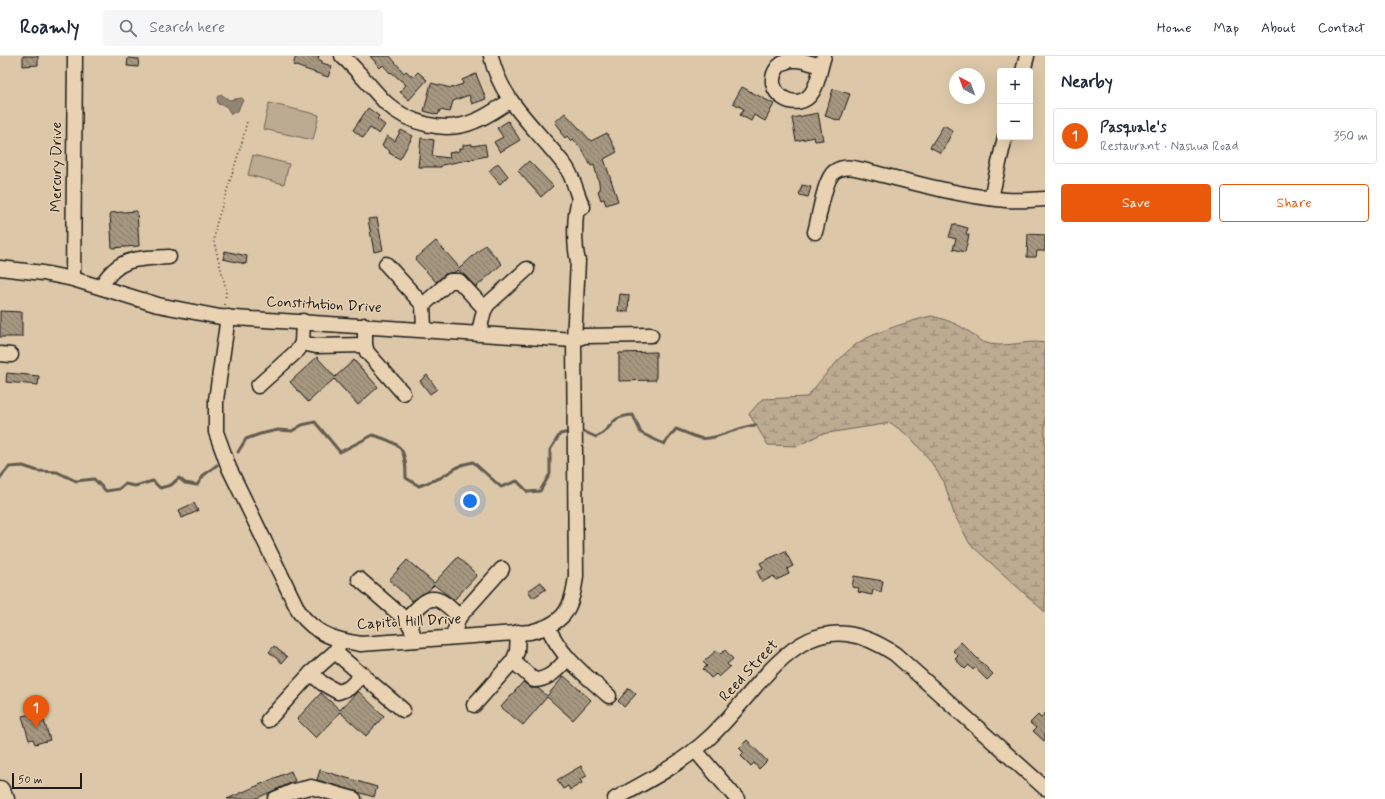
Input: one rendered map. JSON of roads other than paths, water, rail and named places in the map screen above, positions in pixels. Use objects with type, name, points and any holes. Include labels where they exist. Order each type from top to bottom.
[{"type":"main road","points":[[0,790],[5,799]]},
{"type":"street","name":"Mercury Drive","points":[[74,279],[75,56]]},
{"type":"street","points":[[342,56],[396,111],[414,121],[424,124],[450,127],[462,126],[490,114],[510,101]]},
{"type":"street","points":[[490,56],[497,77],[510,101],[566,167],[575,183],[579,200],[583,207],[584,250],[578,260],[574,340],[576,564],[574,589],[570,602],[563,615],[555,624],[548,628],[554,641],[567,659],[609,696]]},
{"type":"street","points":[[1024,68],[1027,56]]},
{"type":"street","points":[[991,198],[1004,140]]},
{"type":"street","points":[[815,232],[827,183],[834,172],[844,168],[856,168],[911,182],[991,198],[1007,200],[1045,199]]},
{"type":"street","points":[[101,288],[111,271],[123,263],[144,258],[169,257]]},
{"type":"street","points":[[386,264],[423,304],[424,329]]},
{"type":"street","name":"Constitution Drive","points":[[0,268],[43,273],[74,279],[158,305],[224,317],[479,332],[574,340],[584,336],[651,335]]},
{"type":"street","points":[[479,332],[485,309],[527,269]]},
{"type":"street","points":[[423,304],[450,281],[459,281],[485,309]]},
{"type":"street","name":"Capitol Hill Drive","points":[[224,317],[216,400],[216,432],[229,468],[300,612],[314,629],[338,646],[518,632],[548,628]]},
{"type":"street","points":[[258,386],[298,350],[302,343],[303,321]]},
{"type":"street","points":[[365,325],[365,345],[367,352],[403,393]]},
{"type":"street","points":[[302,343],[316,346],[365,345]]},
{"type":"street","points":[[453,636],[459,617],[502,568]]},
{"type":"street","points":[[359,578],[406,620],[411,627],[416,640]]},
{"type":"street","points":[[406,620],[418,608],[431,599],[439,599],[446,602],[459,617]]},
{"type":"street","points":[[474,705],[513,661],[517,652],[518,632]]},
{"type":"street","name":"Reed Street","points":[[615,799],[680,762],[695,750],[725,722],[775,664],[791,650],[819,637],[831,634],[853,635],[874,641],[895,654],[1045,788]]},
{"type":"street","points":[[268,720],[338,646],[363,674],[403,710]]},
{"type":"street","points":[[513,661],[534,680],[541,680],[550,676],[567,659]]},
{"type":"street","points":[[311,673],[322,683],[338,692],[349,688],[363,674]]},
{"type":"street","points":[[695,750],[737,799]]},
{"type":"street","points":[[275,799],[294,791],[311,788],[354,799]]},
{"type":"waterway","points":[[578,432],[585,432],[596,437],[602,434],[615,420],[633,415],[641,433],[664,444],[676,429],[700,438],[706,438],[756,425]]},
{"type":"waterway","points":[[238,452],[246,439],[278,430],[292,431],[302,425],[315,422],[340,452],[373,435],[390,441],[396,445],[403,454],[405,460],[406,478],[419,486],[440,478],[461,465],[473,462],[501,487],[517,481],[528,492],[540,491],[550,474],[550,450],[560,434],[570,432]]},
{"type":"waterway","points":[[0,478],[9,467],[23,466],[38,471],[57,472],[76,481],[94,479],[106,491],[119,489],[125,484],[135,486],[153,481],[160,488],[171,485],[179,478],[185,483],[197,485],[204,475],[217,465]]},
{"type":"place","name":"Pasquale's","points":[[36,728]]}]
